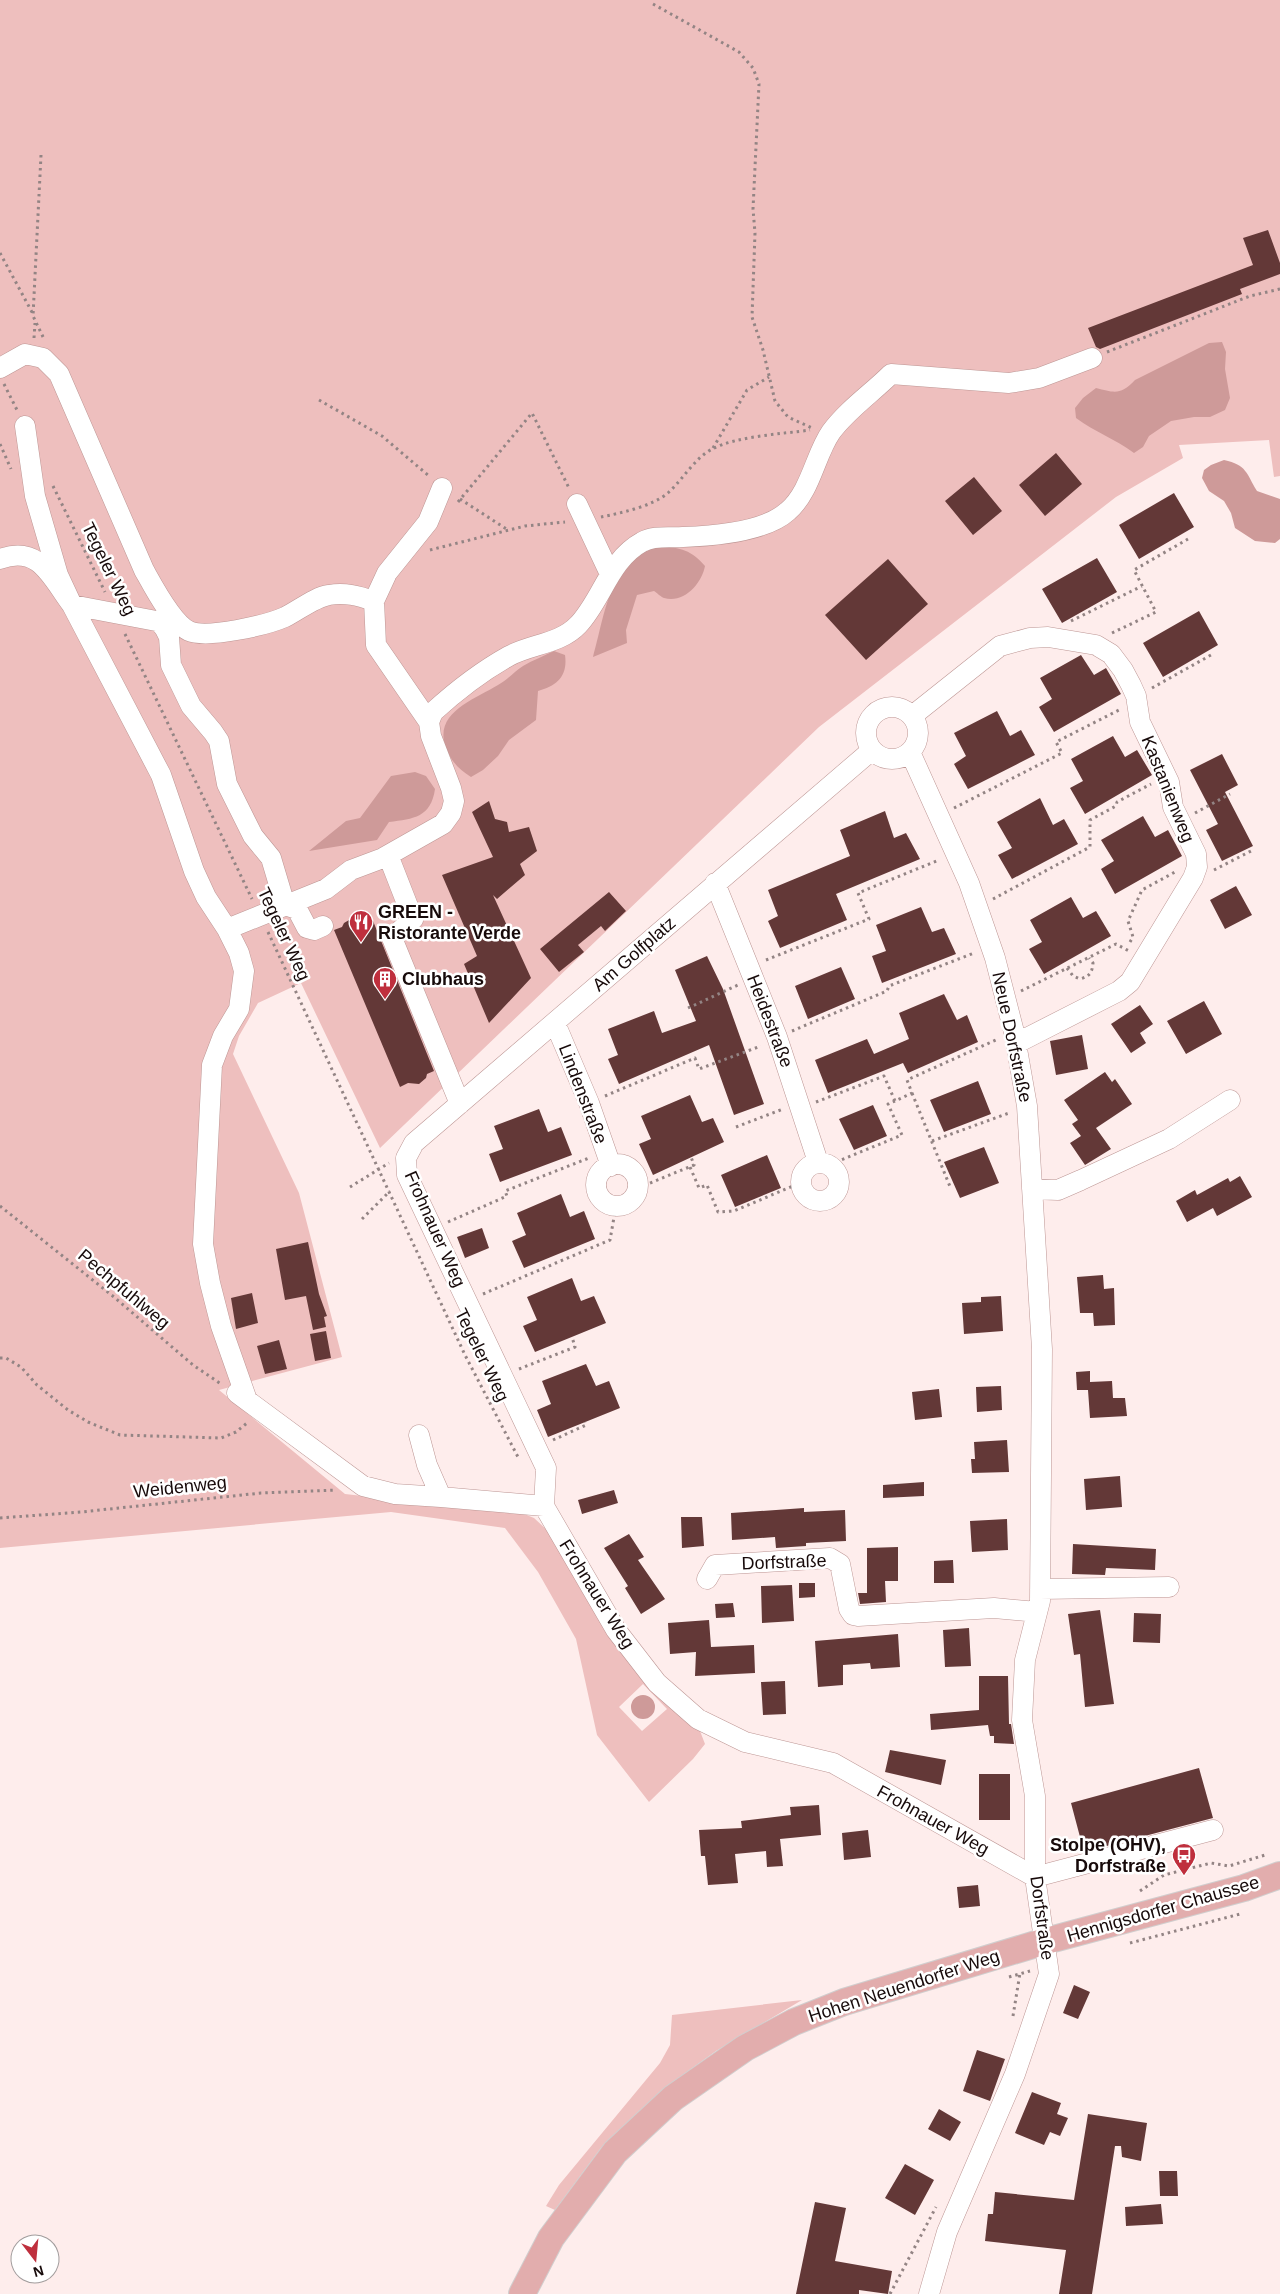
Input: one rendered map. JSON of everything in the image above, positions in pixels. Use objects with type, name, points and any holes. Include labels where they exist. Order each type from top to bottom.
[{"type":"main road","name":"Hennigsdorfer Chaussee","points":[[1046,1941],[1244,1888],[1276,1864]]},
{"type":"main road","name":"Hohen Neuendorfer Weg","points":[[522,2294],[551,2238],[615,2152],[673,2098],[745,2048],[794,2022],[844,2002],[1046,1941]]},
{"type":"street","points":[[0,368],[25,354],[43,358],[59,374],[144,570],[158,594],[182,626],[189,631],[212,635],[283,618],[328,595],[357,595],[374,601]]},
{"type":"street","points":[[429,722],[433,712],[496,664],[511,655],[557,639],[576,627],[585,617],[610,574],[627,553],[642,541],[658,537],[716,535],[765,524],[788,511],[800,497],[830,434],[839,422],[891,374],[1009,383],[1039,378],[1092,358]]},
{"type":"street","points":[[25,426],[35,496],[58,575],[161,775],[194,871],[206,897],[227,929],[239,953],[244,971],[239,1009],[223,1036],[212,1065],[204,1244],[210,1283],[244,1402],[363,1486],[395,1494],[544,1506]]},
{"type":"street","points":[[227,929],[326,889],[352,870],[388,855],[430,833],[443,824],[451,813],[454,801],[451,788],[431,736],[429,722],[376,645],[374,601],[386,572],[428,522],[442,488]]},
{"type":"street","points":[[580,512],[610,574]]},
{"type":"street","points":[[0,559],[26,555],[46,567],[72,605],[182,626]]},
{"type":"street","points":[[159,621],[165,628],[169,638],[171,665],[191,706],[219,741],[228,784],[253,836],[270,858],[285,905]]},
{"type":"street","name":"Kastanienweg","points":[[912,716],[1000,646],[1030,638],[1048,637],[1086,643],[1111,654],[1123,670],[1136,699],[1140,722],[1167,776],[1172,807],[1195,869]]},
{"type":"street","points":[[893,707],[905,710],[912,716],[918,733],[916,743],[910,752],[900,758],[891,759],[883,758],[872,750],[867,742],[866,733],[868,724],[875,713],[884,708],[893,707]]},
{"type":"street","name":"Am Golfplatz","points":[[406,1166],[414,1143],[872,750]]},
{"type":"street","name":"Neue Dorfstraße","points":[[910,752],[956,852],[977,907],[991,946],[1016,1038],[1028,1106],[1042,1349],[1043,1428]]},
{"type":"street","points":[[388,855],[413,919],[392,938],[460,1104]]},
{"type":"street","points":[[1016,1038],[1119,991],[1130,982],[1145,959],[1195,869]]},
{"type":"street","name":"Heidestraße","points":[[715,883],[778,1038],[801,1106],[824,1164],[836,1171],[839,1178],[839,1186],[832,1197],[825,1201],[812,1200],[804,1193],[800,1183]]},
{"type":"street","points":[[285,905],[297,909],[301,921],[307,928],[314,930],[323,926]]},
{"type":"street","name":"Lindenstraße","points":[[555,1022],[589,1103],[608,1159],[605,1168],[598,1178],[598,1191],[607,1203],[616,1206]]},
{"type":"street","points":[[1032,1189],[1058,1190],[1081,1180],[1169,1139],[1230,1100]]},
{"type":"street","name":"Lindenstraße","points":[[608,1159],[630,1169],[637,1178],[638,1188]]},
{"type":"street","points":[[800,1183],[805,1169],[824,1164]]},
{"type":"street","name":"Frohnauer Weg","points":[[406,1166],[432,1228],[546,1468],[544,1506],[616,1630],[657,1683],[698,1719],[745,1742],[833,1763],[1035,1877]]},
{"type":"street","points":[[616,1206],[630,1202],[638,1188]]},
{"type":"street","name":"Dorfstraße","points":[[929,2294],[948,2232],[1015,2074],[1049,1974],[1046,1941],[1035,1877],[1035,1796],[1022,1720],[1025,1660],[1037,1612],[1040,1590],[1043,1428]]},
{"type":"street","points":[[419,1436],[427,1465],[440,1497]]},
{"type":"street","name":"Dorfstraße","points":[[707,1579],[715,1565],[830,1558],[840,1564],[849,1609],[853,1615],[994,1608],[1037,1612]]},
{"type":"street","points":[[1040,1590],[1169,1587]]},
{"type":"street","points":[[1035,1877],[1213,1830]]},
{"type":"path","points":[[653,4],[739,52],[753,68],[759,84],[753,209],[755,233],[752,316],[763,350],[775,400],[780,409],[798,422],[816,429],[747,439],[713,448]]},
{"type":"path","points":[[25,354],[32,347],[36,328],[34,316],[41,155]]},
{"type":"path","points":[[0,252],[34,316],[44,341]]},
{"type":"path","points":[[1092,358],[1250,296],[1280,289]]},
{"type":"path","points":[[0,375],[25,426]]},
{"type":"path","points":[[399,558],[580,512],[637,508],[667,493],[698,460],[713,448],[747,390],[769,377]]},
{"type":"path","points":[[319,400],[382,436],[442,488],[508,530]]},
{"type":"path","points":[[454,504],[461,499],[532,413],[580,512]]},
{"type":"path","name":"Tegeler Weg","points":[[50,480],[260,916],[465,1355],[520,1461]]},
{"type":"path","points":[[1142,586],[1071,622],[1086,643],[1105,637],[1156,612],[1134,570],[1188,538]]},
{"type":"path","points":[[940,816],[1062,752],[1056,742],[1136,699],[1211,655]]},
{"type":"path","points":[[977,907],[1090,847],[1090,820],[1116,806],[1117,802],[1167,776]]},
{"type":"path","points":[[1178,821],[1230,794]]},
{"type":"path","points":[[1127,950],[1132,937],[1128,921],[1142,890],[1195,869],[1251,851]]},
{"type":"path","points":[[688,1008],[752,972],[869,919],[858,894],[956,852]]},
{"type":"path","points":[[1005,999],[1116,944],[1145,959]]},
{"type":"path","points":[[589,1103],[695,1058],[699,1069],[778,1038],[887,990],[889,986],[991,946]]},
{"type":"path","points":[[1068,968],[1073,976],[1080,979],[1089,976],[1093,971],[1094,963],[1089,958]]},
{"type":"path","points":[[952,1189],[907,1080],[1016,1038]]},
{"type":"path","points":[[736,1127],[884,1076],[895,1101]]},
{"type":"path","points":[[824,1164],[839,1160],[902,1134],[888,1104],[912,1093]]},
{"type":"path","points":[[932,1141],[1028,1106]]},
{"type":"path","points":[[638,1188],[694,1165],[691,1157]]},
{"type":"path","points":[[350,1187],[395,1159],[406,1166],[390,1192],[362,1219]]},
{"type":"path","points":[[432,1228],[507,1196],[504,1191],[608,1159]]},
{"type":"path","points":[[690,1167],[699,1188],[707,1185],[718,1212],[734,1211],[800,1183]]},
{"type":"path","name":"Pechpfuhlweg","points":[[0,1206],[114,1297],[193,1365],[244,1402]]},
{"type":"path","points":[[467,1301],[610,1240],[616,1206]]},
{"type":"path","points":[[502,1376],[575,1347],[572,1337]]},
{"type":"path","points":[[0,1358],[6,1358],[21,1367],[37,1385],[68,1410],[88,1422],[120,1435],[221,1438],[236,1432],[244,1402]]},
{"type":"path","points":[[536,1447],[586,1425],[585,1422]]},
{"type":"path","name":"Weidenweg","points":[[0,1518],[81,1512],[252,1494],[306,1492],[363,1486]]},
{"type":"path","points":[[1135,1893],[1144,1890],[1164,1875],[1211,1863],[1229,1866],[1276,1864]]},
{"type":"path","points":[[1001,1979],[1020,1974]]},
{"type":"shaded area","points":[[0,0],[1280,0],[1280,476],[1274,477],[1269,440],[1179,445],[1183,458],[1116,497],[819,727],[380,1148],[301,983],[258,1003],[239,1036],[233,1054],[299,1193],[342,1357],[219,1390],[345,1494],[524,1514],[534,1518],[548,1531],[671,1709],[700,1731],[705,1744],[693,1759],[649,1802],[597,1735],[576,1639],[538,1572],[505,1528],[391,1512],[0,1548]],"holes":[[[643,1684],[667,1709],[642,1731],[619,1707]]]},
{"type":"shaded area","points":[[1222,342],[1226,352],[1225,369],[1230,398],[1225,410],[1210,417],[1194,417],[1171,421],[1149,436],[1143,447],[1134,453],[1076,418],[1075,408],[1083,398],[1096,388],[1117,392],[1126,388],[1135,380],[1209,343]]},
{"type":"shaded area","points":[[1224,460],[1242,467],[1257,491],[1280,499],[1280,539],[1275,543],[1255,541],[1235,528],[1231,513],[1224,501],[1209,491],[1202,478],[1204,470]]},
{"type":"shaded area","points":[[661,546],[680,549],[695,556],[705,566],[700,579],[691,591],[678,598],[664,598],[654,591],[637,595],[626,630],[627,643],[593,657],[606,606],[620,575],[630,562],[644,552]]},
{"type":"shaded area","points":[[554,651],[565,655],[565,669],[556,683],[538,691],[536,720],[509,740],[498,756],[483,770],[471,777],[466,774],[452,760],[445,745],[443,734],[451,715],[468,701],[501,683],[523,666]]},
{"type":"shaded area","points":[[415,772],[426,776],[435,789],[430,806],[420,815],[406,820],[389,822],[377,840],[309,851],[346,821],[360,818],[391,776]]},
{"type":"shaded area","points":[[643,1695],[652,1698],[655,1707],[652,1716],[643,1719],[634,1716],[631,1707],[634,1698]]},
{"type":"shaded area","points":[[802,2000],[716,2051],[673,2082],[601,2148],[555,2210],[546,2206],[559,2185],[660,2063],[670,2045],[672,2015]]},
{"type":"building","points":[[1268,230],[1280,263],[1280,274],[1240,289],[1242,294],[1100,349],[1096,347],[1088,328],[1253,265],[1243,238]]},
{"type":"building","points":[[1056,453],[1082,484],[1045,516],[1019,485]]},
{"type":"building","points":[[974,477],[1002,511],[973,535],[945,501]]},
{"type":"building","points":[[1174,493],[1194,527],[1139,559],[1119,525]]},
{"type":"building","points":[[1097,558],[1117,592],[1062,623],[1042,589]]},
{"type":"building","points":[[888,559],[928,604],[866,660],[825,615]]},
{"type":"building","points":[[1199,611],[1218,645],[1163,677],[1143,643]]},
{"type":"building","points":[[1081,655],[1094,675],[1106,668],[1121,694],[1054,732],[1039,707],[1052,699],[1040,678]]},
{"type":"building","points":[[997,711],[1010,736],[1021,730],[1035,755],[968,789],[954,764],[966,756],[954,733]]},
{"type":"building","points":[[1113,736],[1125,757],[1137,750],[1152,775],[1085,814],[1070,788],[1083,781],[1071,759]]},
{"type":"building","points":[[1222,754],[1238,785],[1225,792],[1253,846],[1222,861],[1206,830],[1218,824],[1190,770]]},
{"type":"building","points":[[1040,798],[1053,825],[1064,819],[1078,844],[1012,879],[998,855],[1012,848],[997,822]]},
{"type":"building","points":[[489,801],[495,819],[507,822],[509,832],[529,827],[537,851],[520,864],[525,875],[497,899],[493,895],[531,978],[489,1023],[464,964],[477,956],[442,875],[493,857],[472,812]]},
{"type":"building","points":[[885,811],[894,838],[906,833],[920,859],[836,894],[847,920],[780,948],[768,921],[778,916],[768,890],[850,856],[840,830]]},
{"type":"building","points":[[1143,816],[1155,837],[1168,830],[1182,856],[1115,894],[1101,869],[1114,861],[1101,840]]},
{"type":"building","points":[[1236,886],[1252,915],[1225,929],[1210,900]]},
{"type":"building","points":[[609,892],[626,911],[605,931],[601,926],[578,945],[584,952],[559,972],[540,949]]},
{"type":"building","points":[[1071,897],[1083,918],[1096,911],[1111,936],[1044,974],[1029,949],[1042,942],[1030,920]]},
{"type":"building","points":[[921,907],[932,932],[944,928],[956,954],[882,983],[872,956],[886,951],[876,925]]},
{"type":"building","name":"Clubhaus","points":[[356,916],[361,918],[371,916],[434,1071],[427,1074],[426,1078],[419,1084],[408,1083],[400,1087],[334,930],[342,927],[344,923]]},
{"type":"building","points":[[707,956],[723,989],[764,1104],[734,1115],[709,1045],[619,1084],[608,1059],[618,1055],[608,1029],[654,1011],[662,1033],[696,1021],[675,970]]},
{"type":"building","points":[[841,967],[855,999],[808,1019],[795,986]]},
{"type":"building","points":[[944,994],[957,1020],[967,1015],[978,1042],[908,1073],[903,1063],[828,1093],[815,1060],[867,1039],[874,1054],[909,1039],[899,1013]]},
{"type":"building","points":[[1204,1001],[1222,1034],[1186,1054],[1167,1021]]},
{"type":"building","points":[[1140,1005],[1153,1024],[1140,1033],[1146,1043],[1131,1053],[1111,1024]]},
{"type":"building","points":[[1082,1035],[1088,1069],[1056,1075],[1050,1041]]},
{"type":"building","points":[[1105,1072],[1112,1082],[1115,1079],[1132,1104],[1096,1128],[1111,1149],[1085,1165],[1070,1143],[1081,1136],[1072,1124],[1078,1120],[1064,1100]]},
{"type":"building","points":[[978,1081],[991,1114],[944,1132],[930,1100]]},
{"type":"building","points":[[690,1095],[702,1122],[713,1118],[724,1142],[653,1175],[639,1144],[651,1139],[641,1116]]},
{"type":"building","points":[[873,1105],[887,1136],[854,1150],[839,1119]]},
{"type":"building","points":[[539,1109],[548,1132],[561,1127],[572,1155],[500,1182],[489,1154],[503,1149],[494,1126]]},
{"type":"building","points":[[984,1147],[999,1183],[960,1198],[944,1162]]},
{"type":"building","points":[[767,1155],[781,1188],[735,1207],[721,1175]]},
{"type":"building","points":[[1240,1176],[1252,1197],[1217,1216],[1213,1208],[1187,1222],[1176,1201],[1195,1190],[1197,1195],[1228,1178],[1230,1182]]},
{"type":"building","points":[[561,1194],[570,1217],[584,1211],[595,1239],[524,1268],[512,1241],[526,1235],[517,1213]]},
{"type":"building","points":[[482,1228],[489,1248],[465,1258],[457,1237]]},
{"type":"building","points":[[308,1242],[319,1294],[327,1316],[324,1317],[326,1327],[313,1330],[306,1296],[285,1300],[276,1249]]},
{"type":"building","points":[[1103,1275],[1104,1289],[1114,1288],[1115,1325],[1094,1326],[1093,1313],[1080,1313],[1077,1277]]},
{"type":"building","points":[[572,1278],[581,1301],[594,1296],[606,1323],[535,1352],[523,1326],[537,1320],[527,1297]]},
{"type":"building","points":[[252,1293],[258,1323],[236,1329],[231,1298]]},
{"type":"building","points":[[1001,1296],[1003,1331],[964,1334],[962,1303],[981,1302],[981,1297]]},
{"type":"building","points":[[326,1331],[331,1358],[315,1361],[310,1334]]},
{"type":"building","points":[[279,1340],[287,1369],[265,1374],[257,1346]]},
{"type":"building","points":[[586,1364],[596,1386],[609,1381],[620,1408],[548,1437],[537,1410],[551,1404],[542,1381]]},
{"type":"building","points":[[1090,1371],[1090,1382],[1112,1381],[1113,1398],[1125,1398],[1127,1416],[1090,1418],[1088,1390],[1077,1390],[1076,1372]]},
{"type":"building","points":[[1001,1386],[1002,1410],[977,1412],[976,1387]]},
{"type":"building","points":[[939,1389],[942,1417],[915,1420],[912,1392]]},
{"type":"building","points":[[1007,1440],[1009,1472],[972,1473],[971,1459],[975,1459],[974,1442]]},
{"type":"building","points":[[1120,1476],[1122,1507],[1086,1510],[1084,1479]]},
{"type":"building","points":[[924,1482],[924,1496],[883,1498],[883,1485]]},
{"type":"building","points":[[614,1490],[618,1503],[582,1514],[578,1500]]},
{"type":"building","points":[[804,1508],[804,1512],[845,1510],[846,1541],[806,1543],[806,1546],[776,1548],[775,1537],[732,1540],[731,1513]]},
{"type":"building","points":[[681,1517],[702,1517],[704,1546],[682,1548]]},
{"type":"building","points":[[1007,1519],[1008,1550],[972,1552],[970,1521]]},
{"type":"building","points":[[629,1534],[644,1557],[638,1560],[665,1599],[641,1614],[625,1588],[628,1586],[604,1548]]},
{"type":"building","points":[[1073,1544],[1156,1549],[1155,1570],[1106,1568],[1105,1575],[1072,1574]]},
{"type":"building","points":[[898,1547],[898,1581],[885,1581],[886,1602],[860,1604],[858,1593],[867,1593],[867,1548]]},
{"type":"building","points":[[953,1560],[954,1583],[934,1583],[934,1561]]},
{"type":"building","points":[[799,1583],[815,1583],[815,1597],[799,1598]]},
{"type":"building","points":[[792,1585],[794,1621],[762,1623],[761,1586]]},
{"type":"building","points":[[733,1603],[735,1617],[716,1618],[715,1604]]},
{"type":"building","points":[[1100,1610],[1114,1704],[1085,1707],[1080,1654],[1074,1655],[1068,1614]]},
{"type":"building","points":[[1134,1613],[1161,1614],[1160,1643],[1133,1642]]},
{"type":"building","points":[[709,1620],[711,1647],[754,1645],[755,1673],[695,1676],[696,1652],[670,1654],[668,1623]]},
{"type":"building","points":[[969,1628],[971,1666],[945,1667],[943,1630]]},
{"type":"building","points":[[898,1634],[900,1667],[871,1669],[870,1663],[843,1665],[843,1685],[818,1687],[815,1641]]},
{"type":"building","points":[[979,1676],[1008,1676],[1009,1724],[1011,1724],[1014,1744],[994,1743],[994,1736],[990,1736],[988,1725],[931,1730],[930,1714],[979,1710]]},
{"type":"building","points":[[785,1681],[786,1714],[763,1715],[761,1682]]},
{"type":"building","points":[[890,1750],[946,1760],[941,1785],[885,1772]]},
{"type":"building","points":[[1199,1768],[1213,1818],[1084,1852],[1071,1803]]},
{"type":"building","points":[[979,1774],[1010,1774],[1010,1820],[979,1820]]},
{"type":"building","points":[[819,1805],[821,1835],[780,1839],[783,1866],[767,1867],[766,1851],[735,1854],[738,1883],[708,1885],[705,1856],[701,1856],[699,1830],[742,1828],[741,1821],[791,1815],[790,1807]]},
{"type":"building","points":[[868,1830],[871,1857],[844,1860],[842,1833]]},
{"type":"building","points":[[978,1885],[980,1906],[959,1908],[957,1887]]},
{"type":"building","points":[[1074,1985],[1090,1992],[1078,2019],[1063,2013]]},
{"type":"building","points":[[977,2050],[1005,2059],[990,2101],[963,2091]]},
{"type":"building","points":[[1032,2092],[1061,2103],[1057,2114],[1068,2118],[1060,2136],[1050,2132],[1044,2145],[1015,2133]]},
{"type":"building","points":[[939,2109],[961,2122],[950,2141],[928,2129]]},
{"type":"building","points":[[1088,2114],[1147,2123],[1141,2161],[1122,2157],[1121,2146],[1115,2146],[1092,2294],[1059,2294],[1066,2250],[985,2241],[988,2214],[993,2214],[995,2192],[1074,2200]]},
{"type":"building","points":[[905,2164],[934,2180],[915,2215],[885,2198]]},
{"type":"building","points":[[1159,2171],[1177,2171],[1178,2196],[1160,2196]]},
{"type":"building","points":[[815,2202],[846,2208],[835,2261],[892,2271],[888,2294],[859,2290],[859,2294],[796,2294]]},
{"type":"building","points":[[1161,2204],[1163,2224],[1126,2226],[1125,2207]]},
{"type":"place","name":"GREEN - Ristorante Verde","points":[[361,943]]},
{"type":"place","name":"Clubhaus","points":[[385,1000]]},
{"type":"place","name":"Stolpe (OHV), Dorfstraße","points":[[1184,1876]]}]
